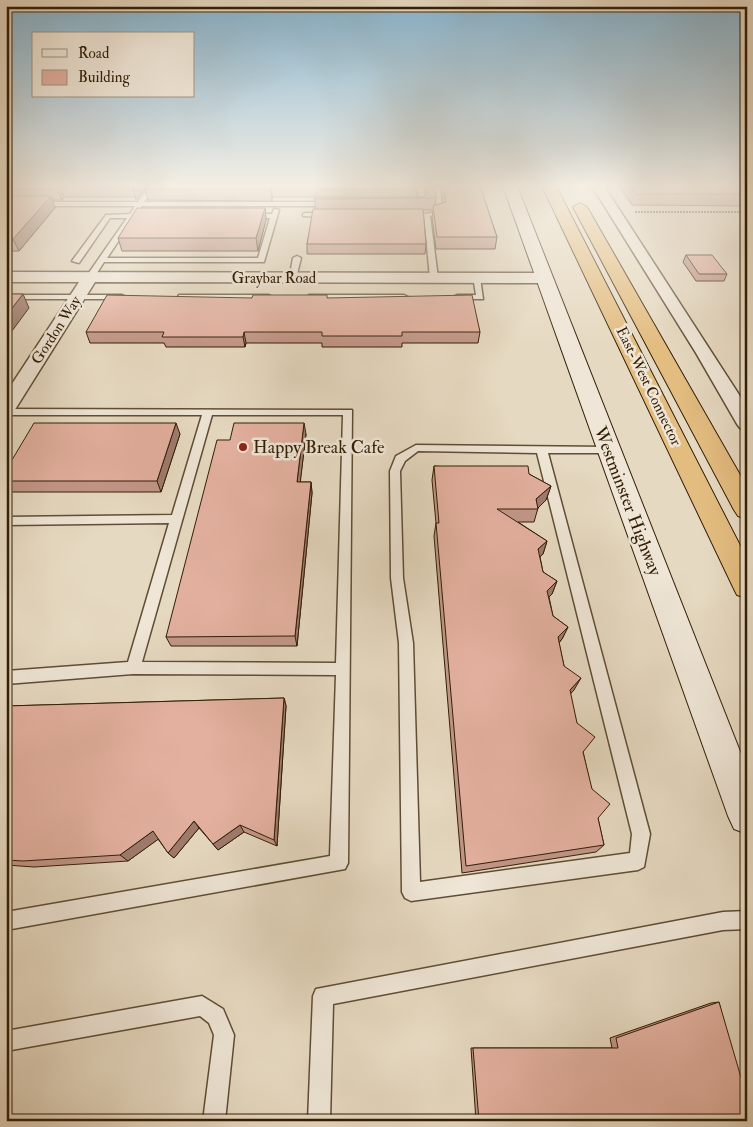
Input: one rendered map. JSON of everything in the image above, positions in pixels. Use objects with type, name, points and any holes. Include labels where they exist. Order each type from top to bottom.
[{"type":"highway","name":"East-West Connector","points":[[575,239],[747,587]]},
{"type":"highway","name":"East-West Connector","points":[[596,239],[747,510]]},
{"type":"main road","name":"Westminster Highway","points":[[529,239],[747,816]]},
{"type":"street","points":[[631,239],[705,353],[747,424]]},
{"type":"street","name":"Graybar Road","points":[[6,277],[543,278]]},
{"type":"street","name":"Gordon Way","points":[[6,408],[90,277]]},
{"type":"lane","points":[[76,261],[92,239]]},
{"type":"lane","points":[[90,277],[116,239]]},
{"type":"lane","points":[[102,260],[261,260],[267,239]]},
{"type":"lane","points":[[430,239],[434,278]]},
{"type":"lane","points":[[292,278],[297,258]]},
{"type":"lane","points":[[451,297],[480,297],[476,278]]},
{"type":"lane","points":[[6,297],[133,297]]},
{"type":"lane","points":[[173,297],[282,297]]},
{"type":"lane","points":[[302,297],[411,297]]},
{"type":"lane","points":[[6,412],[348,412],[339,863],[6,921]]},
{"type":"lane","points":[[133,668],[208,412]]},
{"type":"lane","points":[[542,450],[641,834],[638,861],[410,892],[406,643],[397,578],[395,471],[400,458],[416,448],[609,450]]},
{"type":"lane","points":[[6,521],[176,519]]},
{"type":"lane","points":[[6,678],[133,668],[343,669]]},
{"type":"lane","points":[[319,1121],[323,996],[722,921],[747,920]]},
{"type":"lane","points":[[6,1041],[202,1006],[216,1016],[224,1035],[214,1121]]},
{"type":"building","points":[[308,239],[426,239],[426,244],[307,244]]},
{"type":"building","points":[[686,255],[712,255],[727,274],[699,274]]},
{"type":"building","points":[[6,294],[23,294],[6,316]]},
{"type":"building","points":[[107,295],[252,298],[253,295],[327,295],[327,298],[472,295],[480,332],[402,332],[402,336],[322,336],[322,332],[244,332],[243,337],[162,337],[164,332],[86,332]]},
{"type":"building","points":[[34,423],[176,423],[157,481],[6,481],[6,470]]},
{"type":"building","points":[[234,423],[304,423],[297,482],[311,482],[295,636],[166,637],[217,440],[230,440]]},
{"type":"building","points":[[434,466],[528,466],[529,474],[551,486],[536,499],[538,509],[497,509],[547,541],[538,549],[543,572],[557,581],[547,591],[553,616],[568,627],[558,637],[564,666],[581,678],[570,690],[577,723],[595,737],[583,752],[592,789],[610,804],[598,818],[604,845],[466,866],[436,523],[439,523]]},
{"type":"building","points":[[284,698],[274,840],[240,825],[213,844],[194,821],[168,853],[153,831],[120,855],[23,861],[6,860],[6,706]]},
{"type":"building","points":[[719,1002],[747,1098],[747,1121],[479,1121],[473,1048],[618,1048],[616,1038]]},
{"type":"place","name":"Happy Break Cafe","points":[[243,447]]}]
